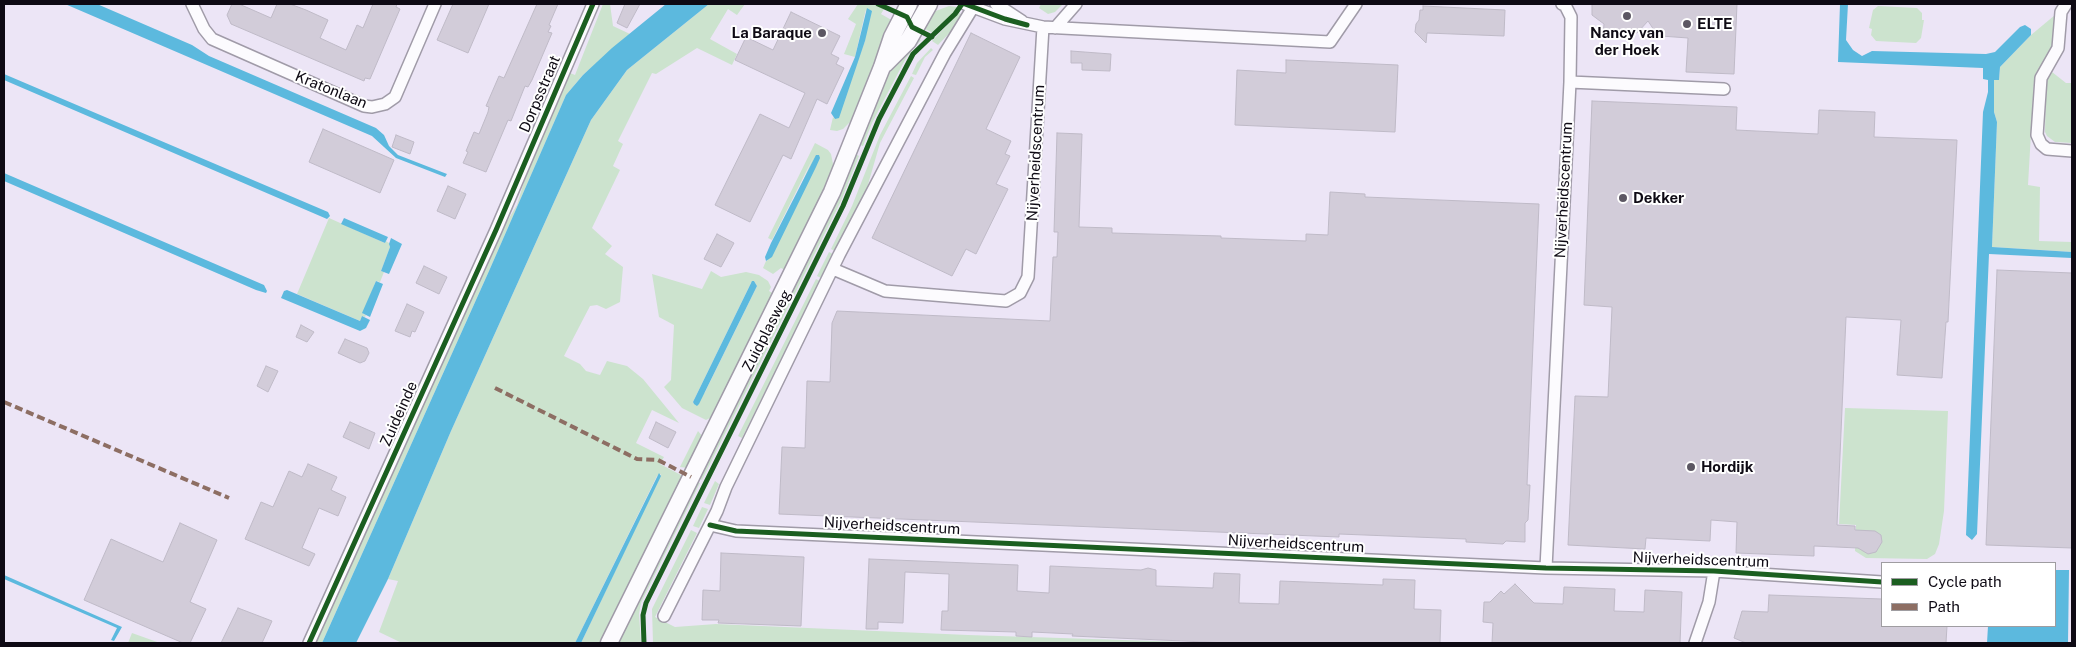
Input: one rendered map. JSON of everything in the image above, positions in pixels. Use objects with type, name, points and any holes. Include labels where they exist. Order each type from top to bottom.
[{"type":"main road","name":"Zuidplasweg","points":[[610,643],[832,192],[882,67],[892,37],[908,4]]},
{"type":"main road","name":"Zuidplasweg","points":[[882,67],[908,41],[929,4]]},
{"type":"street","name":"Kratonlaan","points":[[192,4],[204,29],[212,39],[364,106],[372,107],[385,104],[395,97],[435,4]]},
{"type":"street","name":"Dorpsstraat","points":[[509,194],[593,4]]},
{"type":"street","points":[[996,4],[1027,25]]},
{"type":"street","points":[[1049,28],[1076,4]]},
{"type":"street","points":[[971,5],[1027,25],[1049,28],[1330,42],[1356,4]]},
{"type":"street","name":"Nijverheidscentrum","points":[[1546,568],[1570,82],[1571,17],[1565,5],[1562,4]]},
{"type":"street","points":[[2066,4],[2061,12],[2058,48],[2041,78],[2038,135],[2041,144],[2047,149],[2072,151]]},
{"type":"street","name":"Zuidplasweg","points":[[664,616],[710,525],[833,269],[971,5]]},
{"type":"street","name":"Nijverheidscentrum","points":[[833,269],[885,292],[1006,301],[1020,293],[1028,277],[1049,28]]},
{"type":"street","points":[[1570,82],[1724,89]]},
{"type":"street","name":"Zuideinde","points":[[309,643],[496,230],[509,194]]},
{"type":"street","name":"Nijverheidscentrum","points":[[710,525],[736,531],[1546,568],[1714,571],[1881,582]]},
{"type":"street","points":[[1695,643],[1709,602],[1714,571]]},
{"type":"green space","points":[[603,4],[610,4],[613,26],[630,34],[583,75],[566,95],[322,643],[315,643],[503,228],[517,205],[526,175],[570,73],[575,75]]},
{"type":"green space","points":[[709,4],[745,4],[737,15],[728,9],[710,39],[737,54],[732,65],[697,48],[656,74],[652,73],[618,141],[623,144],[613,166],[620,170],[592,228],[612,246],[605,254],[623,267],[620,302],[606,309],[597,305],[590,306],[564,356],[580,364],[586,371],[600,375],[607,361],[627,366],[643,379],[679,423],[652,410],[636,443],[664,457],[660,464],[681,475],[682,479],[601,643],[581,643],[661,474],[657,476],[575,643],[402,643],[379,632],[398,581],[388,579],[451,431],[591,120],[627,70]]},
{"type":"green space","points":[[858,4],[873,4],[884,9],[881,14],[895,22],[877,57],[853,119],[843,129],[837,131],[830,130],[833,117],[835,119],[865,41],[866,9],[855,57],[844,54],[856,24],[848,19]]},
{"type":"green space","points":[[1041,4],[1063,4],[1055,12],[1048,14],[1039,8]]},
{"type":"green space","points":[[949,6],[957,7],[954,13],[933,33],[921,27],[933,12]]},
{"type":"green space","points":[[1878,6],[1917,8],[1922,13],[1922,20],[1924,20],[1921,38],[1916,43],[1876,41],[1871,35],[1872,29],[1869,28],[1873,10]]},
{"type":"green space","points":[[959,13],[963,15],[957,25],[938,45],[932,41]]},
{"type":"green space","points":[[2055,15],[2053,48],[2036,73],[2034,81],[2028,185],[2040,187],[2039,241],[2072,242],[2072,252],[1992,247],[1997,122],[1994,112],[1994,80],[1999,80],[2000,67],[2031,35]]},
{"type":"green space","points":[[916,37],[921,40],[906,58],[872,123],[863,146],[860,145],[885,77]]},
{"type":"green space","points":[[931,48],[933,50],[925,57],[916,75],[912,74],[917,63]]},
{"type":"green space","points":[[2052,72],[2066,83],[2072,83],[2072,143],[2055,142],[2045,132],[2046,81]]},
{"type":"green space","points":[[911,76],[914,78],[880,143],[867,188],[835,251],[831,249],[852,206],[880,135]]},
{"type":"green space","points":[[815,143],[828,150],[831,154],[834,169],[785,270],[781,268],[773,274],[763,268],[814,156],[772,240],[768,238]]},
{"type":"green space","points":[[856,154],[859,156],[841,201],[702,480],[699,478]]},
{"type":"green space","points":[[329,218],[385,243],[386,241],[389,243],[390,247],[381,271],[384,272],[380,282],[376,281],[363,314],[366,315],[365,317],[362,316],[360,321],[297,294]]},
{"type":"green space","points":[[829,252],[833,254],[821,278],[817,276]]},
{"type":"green space","points":[[711,271],[721,277],[746,272],[759,275],[768,281],[771,287],[769,291],[774,294],[712,417],[706,420],[682,408],[664,387],[671,380],[674,325],[659,317],[652,274],[702,289]],"holes":[[[754,281],[757,286],[705,392],[694,404],[693,402],[751,283]]]},
{"type":"green space","points":[[816,279],[820,281],[742,438],[738,436]]},
{"type":"green space","points":[[1845,408],[1948,411],[1944,511],[1939,544],[1935,554],[1927,559],[1866,558],[1855,551],[1856,525],[1839,524]]},
{"type":"green space","points":[[698,431],[703,437],[687,468],[680,467]]},
{"type":"green space","points":[[715,481],[719,484],[710,505],[704,503]]},
{"type":"green space","points":[[697,482],[700,483],[641,603],[639,614],[641,643],[617,643]]},
{"type":"green space","points":[[702,507],[708,509],[699,528],[693,526]]},
{"type":"green space","points":[[691,530],[697,533],[655,617],[675,627],[716,624],[1215,643],[653,643],[652,609]]},
{"type":"green space","points":[[132,633],[160,643],[128,643]]},
{"type":"water","points":[[65,4],[97,4],[192,45],[209,56],[376,128],[384,135],[389,146],[398,155],[447,174],[445,177],[396,158],[372,136]]},
{"type":"water","points":[[666,4],[709,4],[627,70],[591,120],[451,431],[388,579],[356,643],[322,643],[566,95],[583,75],[612,48]]},
{"type":"water","points":[[1840,4],[1848,4],[1846,40],[1853,50],[1862,56],[1872,51],[1986,54],[1995,52],[2020,27],[2025,25],[2031,29],[2031,35],[2000,67],[1999,80],[1994,80],[1994,112],[1997,122],[1992,247],[2072,252],[2072,258],[1989,254],[1977,534],[1972,540],[1966,535],[1983,112],[1988,92],[1988,80],[1983,79],[1983,68],[1838,62]]},
{"type":"water","points":[[867,8],[872,11],[865,41],[839,118],[835,119],[831,113],[855,57]]},
{"type":"water","points":[[4,74],[328,212],[330,216],[327,219],[4,80]]},
{"type":"water","points":[[816,155],[819,155],[820,158],[816,167],[772,257],[766,261],[765,257],[771,243]]},
{"type":"water","points":[[4,173],[264,285],[267,291],[266,293],[256,290],[4,181]]},
{"type":"water","points":[[344,218],[388,237],[385,243],[341,224]]},
{"type":"water","points":[[391,238],[402,244],[389,274],[381,271],[390,247]]},
{"type":"water","points":[[376,281],[383,284],[370,317],[362,313]]},
{"type":"water","points":[[752,281],[757,286],[697,406],[693,402]]},
{"type":"water","points":[[287,290],[360,321],[362,316],[370,320],[366,328],[360,331],[281,298],[284,291]]},
{"type":"water","points":[[659,473],[661,476],[581,643],[575,643]]},
{"type":"water","points":[[2056,570],[2069,570],[2068,643],[1987,643],[1988,627],[2056,627]]},
{"type":"water","points":[[4,575],[122,627],[114,641],[111,640],[117,628],[4,579]]},
{"type":"building","points":[[232,4],[239,4],[271,18],[277,4],[290,4],[306,10],[328,20],[320,38],[346,50],[357,25],[363,28],[373,4],[397,4],[396,7],[400,9],[370,79],[365,78],[364,81],[231,24],[227,15]]},
{"type":"building","points":[[453,4],[489,4],[468,53],[437,40]]},
{"type":"building","points":[[537,4],[558,4],[549,25],[551,26],[548,32],[552,33],[532,80],[528,87],[525,86],[511,121],[508,120],[486,172],[463,163],[468,152],[466,151],[474,132],[479,134],[488,112],[489,107],[486,106],[499,76],[504,78]]},
{"type":"building","points":[[625,4],[640,4],[627,28],[617,23]]},
{"type":"building","points":[[1592,4],[1737,4],[1734,74],[1686,72],[1688,38],[1661,36],[1656,33],[1648,21],[1633,35],[1603,35],[1604,24],[1592,15]]},
{"type":"building","points":[[1423,6],[1505,10],[1504,36],[1427,33],[1426,43],[1415,32],[1420,10],[1423,10]]},
{"type":"building","points":[[791,12],[840,36],[831,54],[839,58],[836,64],[844,68],[827,104],[817,99],[791,159],[783,155],[750,222],[715,205],[760,114],[789,128],[805,93],[735,60],[746,37],[773,50]]},
{"type":"building","points":[[971,33],[1020,57],[986,129],[1011,141],[1005,154],[1010,156],[996,184],[1008,189],[976,254],[966,249],[952,276],[872,238]]},
{"type":"building","points":[[1071,51],[1111,54],[1110,71],[1082,70],[1082,63],[1071,63]]},
{"type":"building","points":[[1286,60],[1398,65],[1395,132],[1235,125],[1237,70],[1286,73]]},
{"type":"building","points":[[1592,101],[1737,107],[1736,130],[1818,134],[1819,110],[1875,112],[1874,137],[1957,140],[1948,322],[1946,322],[1942,378],[1897,375],[1901,320],[1846,317],[1837,525],[1855,526],[1855,530],[1875,531],[1881,535],[1882,542],[1876,552],[1868,554],[1858,548],[1814,546],[1814,556],[1736,553],[1737,522],[1711,520],[1710,541],[1646,538],[1645,549],[1568,545],[1575,396],[1608,397],[1612,307],[1584,305]]},
{"type":"building","points":[[323,129],[394,160],[380,193],[309,162]]},
{"type":"building","points":[[1057,133],[1082,134],[1079,227],[1112,228],[1112,233],[1306,241],[1306,234],[1328,235],[1330,192],[1365,194],[1365,197],[1539,204],[1527,485],[1530,485],[1528,520],[1525,523],[1525,542],[1506,541],[1503,544],[1466,542],[1466,539],[1339,534],[1339,537],[779,514],[782,447],[805,448],[807,381],[830,382],[832,323],[837,311],[1050,321],[1053,257],[1057,257],[1058,232],[1054,232]]},
{"type":"building","points":[[396,135],[414,142],[410,154],[392,147]]},
{"type":"building","points":[[448,186],[466,194],[455,219],[437,211]]},
{"type":"building","points":[[717,234],[734,243],[721,267],[704,259]]},
{"type":"building","points":[[424,266],[447,277],[439,294],[416,283]]},
{"type":"building","points":[[1997,270],[2072,273],[2072,548],[1986,545]]},
{"type":"building","points":[[407,304],[424,312],[415,332],[412,331],[410,337],[395,331]]},
{"type":"building","points":[[301,325],[314,332],[307,342],[296,337]]},
{"type":"building","points":[[345,339],[367,348],[369,353],[365,361],[360,363],[338,353]]},
{"type":"building","points":[[266,366],[278,371],[268,392],[257,386]]},
{"type":"building","points":[[350,422],[375,433],[369,449],[343,437]]},
{"type":"building","points":[[656,422],[676,432],[668,448],[649,438]]},
{"type":"building","points":[[308,464],[337,477],[331,490],[346,497],[338,516],[319,508],[302,548],[315,554],[309,566],[245,539],[261,502],[273,507],[289,471],[302,477]]},
{"type":"building","points":[[180,523],[217,540],[190,602],[206,609],[190,643],[183,643],[84,600],[111,539],[163,562]]},
{"type":"building","points":[[721,553],[804,557],[801,626],[718,623],[719,620],[702,620],[703,590],[720,591]]},
{"type":"building","points":[[869,559],[1018,565],[1017,591],[1049,593],[1050,566],[1141,570],[1148,568],[1156,570],[1156,586],[1213,588],[1214,573],[1240,574],[1239,603],[1279,604],[1280,581],[1383,585],[1383,579],[1415,580],[1414,609],[1441,610],[1440,643],[1227,643],[1072,636],[1073,634],[1032,632],[1032,637],[1016,636],[1016,632],[941,630],[942,611],[948,611],[949,574],[905,572],[903,623],[878,622],[878,629],[866,629]]},
{"type":"building","points":[[1515,584],[1534,603],[1563,604],[1564,587],[1615,589],[1614,611],[1644,612],[1645,590],[1682,592],[1680,643],[1492,643],[1493,623],[1483,622],[1484,602],[1490,602],[1501,591],[1504,594]]},
{"type":"building","points":[[1769,595],[1881,599],[1881,627],[1947,627],[1946,643],[1746,643],[1734,638],[1742,611],[1768,612]]},
{"type":"building","points":[[238,608],[272,621],[262,643],[221,643]]},
{"type":"marked path","points":[[495,388],[637,459],[658,460],[691,477]]},
{"type":"marked path","points":[[4,402],[229,498]]},
{"type":"cycle path","points":[[309,643],[496,230],[593,4]]},
{"type":"cycle path","points":[[878,4],[907,17],[912,27],[932,37]]},
{"type":"cycle path","points":[[644,643],[643,615],[646,603],[843,206],[879,119],[913,54],[955,14],[962,4]]},
{"type":"cycle path","points":[[965,4],[1027,25]]},
{"type":"cycle path","points":[[710,525],[736,531],[1546,568],[1714,571],[1881,582]]},
{"type":"place","name":"Nancy van der Hoek","points":[[1627,16]]},
{"type":"place","name":"ELTE","points":[[1687,24]]},
{"type":"place","name":"La Baraque","points":[[822,33]]},
{"type":"place","name":"Dekker","points":[[1623,198]]},
{"type":"place","name":"Hordijk","points":[[1691,467]]}]
